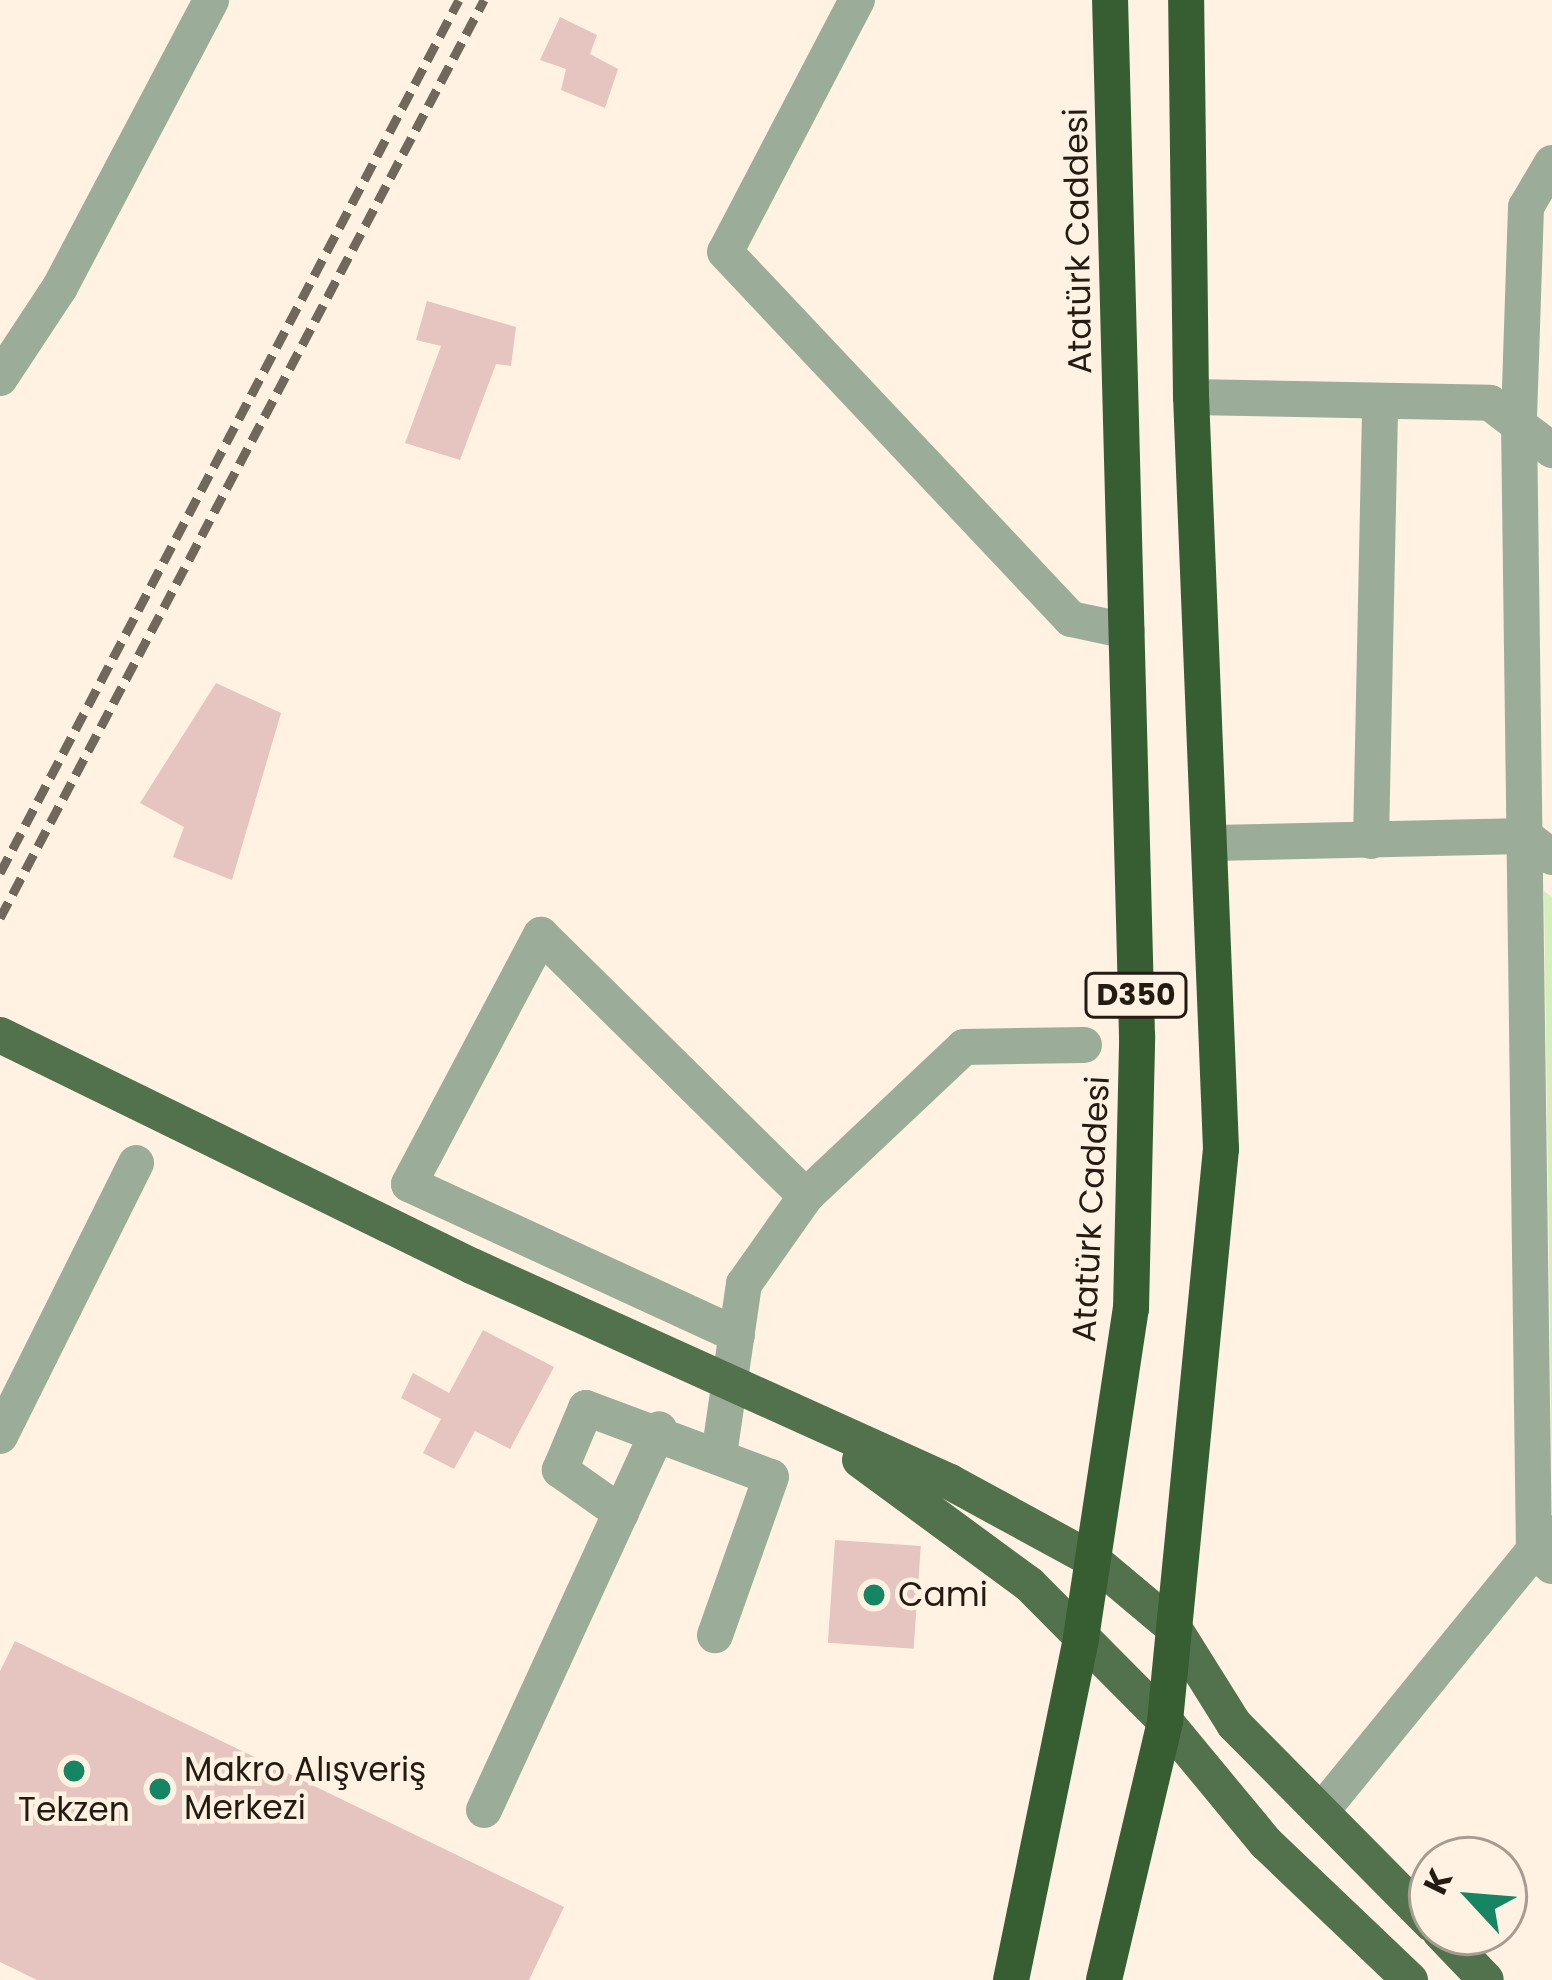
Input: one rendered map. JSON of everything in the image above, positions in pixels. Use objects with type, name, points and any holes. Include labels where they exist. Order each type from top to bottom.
[{"type":"highway","name":"Atatürk Caddesi","points":[[1011,1980],[1081,1638],[1131,1309],[1137,1036],[1110,0]]},
{"type":"highway","name":"D350","points":[[1104,1980],[1166,1720],[1221,1149],[1214,843],[1191,397],[1186,0]]},
{"type":"main road","points":[[0,1035],[472,1266],[950,1482],[1093,1560],[1174,1628],[1234,1724],[1408,1899]]},
{"type":"main road","points":[[778,1403],[950,1521],[1081,1638],[1166,1720],[1265,1843],[1410,1980]]},
{"type":"main road","points":[[1463,1956],[1486,1980]]},
{"type":"street","points":[[0,378],[60,287],[211,0]]},
{"type":"street","points":[[857,0],[725,252],[1070,620],[1126,631]]},
{"type":"street","points":[[1323,1809],[1546,1548],[1538,847],[1519,423],[1526,207],[1552,164]]},
{"type":"street","points":[[1191,397],[1490,404],[1552,450]]},
{"type":"street","points":[[1371,841],[1380,401]]},
{"type":"street","points":[[1214,843],[1371,841],[1538,847]]},
{"type":"street","points":[[737,1335],[409,1184],[541,935],[806,1196]]},
{"type":"street","points":[[719,1455],[744,1284],[806,1196],[964,1047],[1084,1046]]},
{"type":"street","points":[[0,1436],[136,1163]]},
{"type":"street","points":[[621,1513],[560,1470],[586,1408],[659,1429],[771,1477],[715,1635]]},
{"type":"street","points":[[484,1810],[659,1429]]},
{"type":"green space","points":[[1544,891],[1552,897],[1552,1474]]},
{"type":"building","points":[[560,17],[597,35],[590,54],[618,69],[605,108],[561,90],[566,69],[540,60]]},
{"type":"building","points":[[427,301],[516,327],[511,366],[496,364],[460,460],[405,443],[441,346],[416,340]]},
{"type":"building","points":[[216,683],[281,713],[232,880],[173,857],[184,827],[140,803]]},
{"type":"building","points":[[483,1330],[554,1367],[510,1449],[475,1431],[454,1469],[423,1453],[441,1419],[401,1398],[413,1373],[449,1393]]},
{"type":"building","name":"Cami","points":[[835,1540],[921,1546],[914,1649],[828,1643]]},
{"type":"building","name":"Makro Alışveriş Merkezi","points":[[15,1641],[564,1907],[529,1980],[37,1980],[0,1962],[0,1671]]},
{"type":"railway","points":[[0,873],[459,0]]},
{"type":"railway","points":[[0,918],[484,0]]},
{"type":"place","name":"Cami","points":[[874,1595]]},
{"type":"place","name":"Tekzen","points":[[74,1771]]},
{"type":"place","name":"Makro Alışveriş Merkezi","points":[[160,1789]]}]
